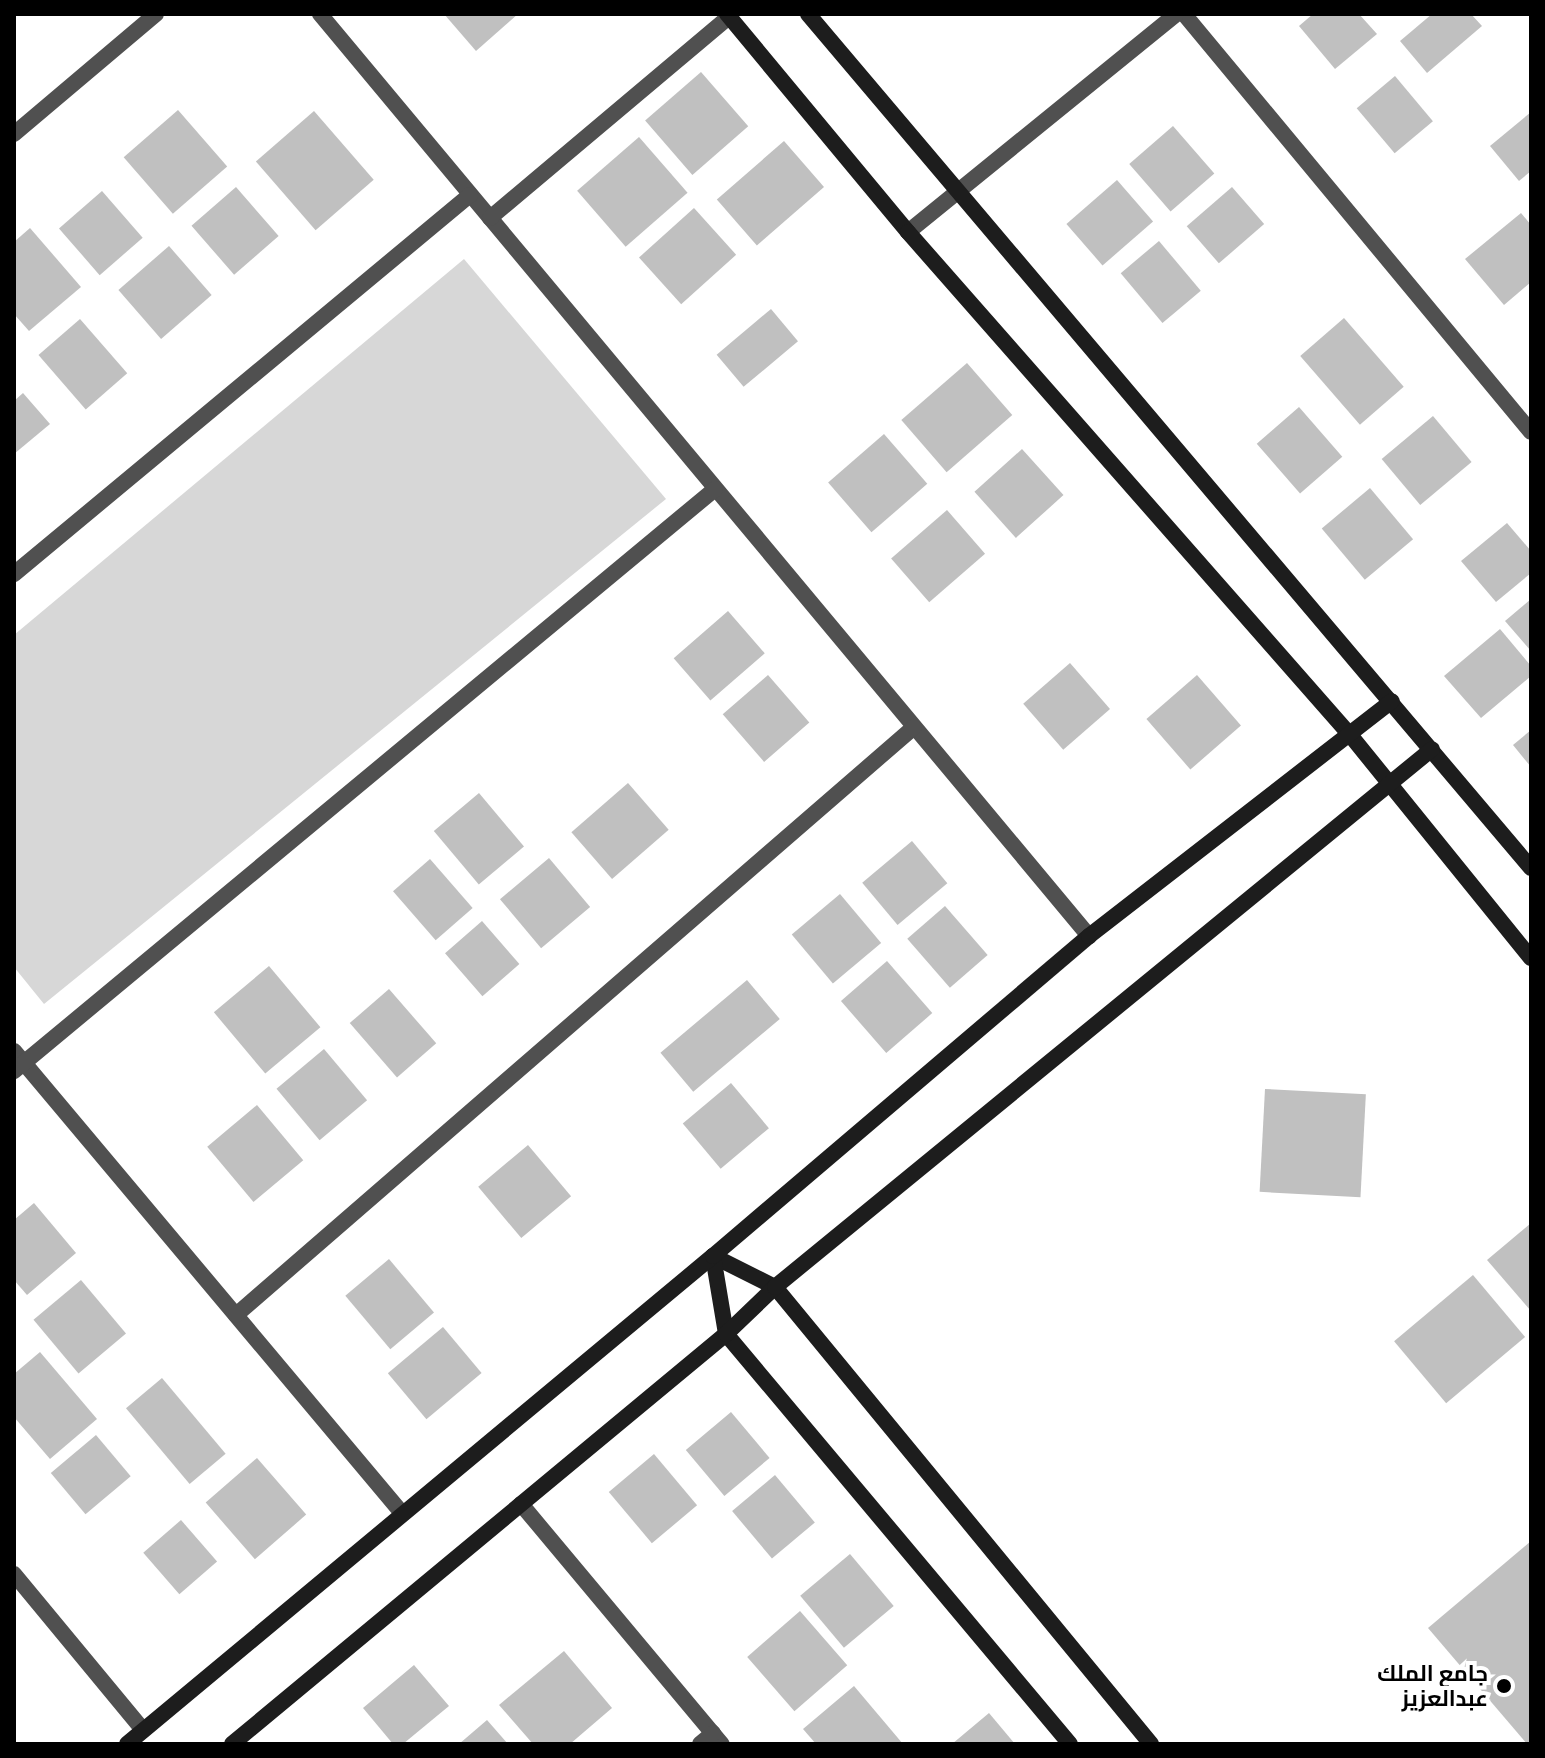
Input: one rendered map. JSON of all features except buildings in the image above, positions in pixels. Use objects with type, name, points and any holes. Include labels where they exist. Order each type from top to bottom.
[{"type":"street","points":[[14,134],[156,14]]},
{"type":"street","points":[[320,14],[1089,936]]},
{"type":"street","points":[[808,14],[1531,868]]},
{"type":"street","points":[[908,232],[1176,14]]},
{"type":"street","points":[[1184,14],[1531,432]]},
{"type":"street","points":[[490,218],[728,15],[908,232],[1351,736],[1531,958]]},
{"type":"street","points":[[14,574],[470,195]]},
{"type":"street","points":[[402,1513],[17,1062],[715,489]]},
{"type":"street","points":[[127,1744],[713,1256],[1089,936],[1351,736],[1392,701]]},
{"type":"street","points":[[236,1315],[914,727]]},
{"type":"street","points":[[232,1744],[726,1334],[775,1287],[1389,781],[1432,749]]},
{"type":"street","points":[[713,1256],[775,1287],[1151,1744]]},
{"type":"street","points":[[713,1256],[726,1334],[1070,1744]]},
{"type":"street","points":[[521,1504],[711,1740]]},
{"type":"street","points":[[14,1574],[143,1730]]},
{"type":"shaded area","points":[[464,259],[666,499],[44,1004],[14,967],[14,635]]},
{"type":"place","name":"جامع الملك عبدالعزيز","points":[[1504,1686]]}]
